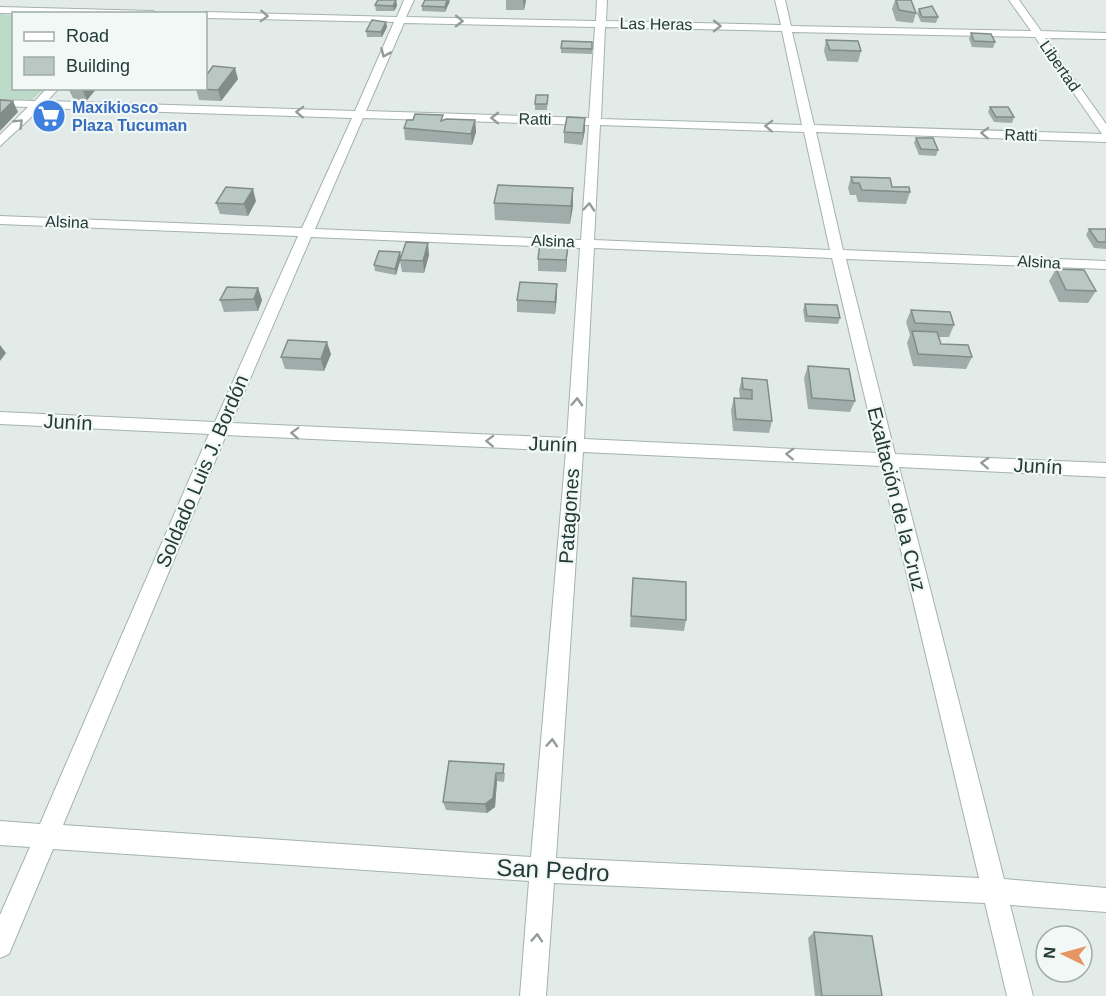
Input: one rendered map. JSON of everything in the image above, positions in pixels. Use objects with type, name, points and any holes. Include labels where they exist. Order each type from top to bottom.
[{"type":"street","points":[[130,12],[143,0]]},
{"type":"street","name":"Soldado Luis J. Bordón","points":[[0,945],[220,429],[409,0]]},
{"type":"street","name":"Patagones","points":[[533,996],[575,445],[602,0]]},
{"type":"street","name":"Exaltación de la Cruz","points":[[780,0],[837,252],[1020,996]]},
{"type":"street","name":"Libertad","points":[[1014,0],[1106,132]]},
{"type":"street","points":[[0,10],[86,12]]},
{"type":"street","name":"Las Heras","points":[[207,15],[1106,36]]},
{"type":"street","points":[[0,142],[52,90]]},
{"type":"street","name":"Ratti","points":[[0,103],[596,120],[1106,138]]},
{"type":"street","name":"Alsina","points":[[0,220],[837,252],[1106,265]]},
{"type":"street","name":"Junín","points":[[0,418],[1106,470]]},
{"type":"street","name":"San Pedro","points":[[0,833],[543,870],[996,891],[1106,900]]},
{"type":"green space","points":[[0,14],[12,15],[12,90],[43,90],[32,100],[0,99]]},
{"type":"building","points":[[378,0],[396,0],[393,6],[375,5]]},
{"type":"building","points":[[425,0],[447,0],[445,7],[422,6]]},
{"type":"building","points":[[896,0],[911,0],[916,13],[899,10]]},
{"type":"building","points":[[932,6],[938,17],[922,17],[919,9]]},
{"type":"building","points":[[372,20],[386,22],[381,32],[366,31]]},
{"type":"building","points":[[971,33],[991,34],[995,42],[974,41]]},
{"type":"building","points":[[826,40],[858,41],[861,51],[830,50]]},
{"type":"building","points":[[562,41],[592,42],[592,49],[561,48]]},
{"type":"building","points":[[213,66],[235,68],[218,90],[207,90],[207,75]]},
{"type":"building","points":[[536,95],[548,95],[547,104],[535,104]]},
{"type":"building","points":[[0,100],[13,101],[0,114]]},
{"type":"building","points":[[990,107],[1008,107],[1014,117],[996,117]]},
{"type":"building","points":[[415,114],[443,115],[441,121],[446,119],[475,120],[471,134],[404,128],[407,120],[413,120]]},
{"type":"building","points":[[567,117],[585,118],[583,133],[564,132]]},
{"type":"building","points":[[916,138],[933,138],[938,150],[921,149]]},
{"type":"building","points":[[851,177],[890,178],[892,187],[909,187],[910,192],[862,190],[859,183],[853,183]]},
{"type":"building","points":[[498,185],[573,188],[571,206],[494,203]]},
{"type":"building","points":[[226,187],[253,189],[244,204],[216,203]]},
{"type":"building","points":[[1089,229],[1106,229],[1106,242],[1098,242]]},
{"type":"building","points":[[406,242],[428,243],[423,261],[400,260]]},
{"type":"building","points":[[540,242],[564,243],[568,247],[566,260],[538,259]]},
{"type":"building","points":[[379,251],[400,252],[395,269],[374,265]]},
{"type":"building","points":[[1056,269],[1084,270],[1096,291],[1066,290]]},
{"type":"building","points":[[520,282],[557,284],[555,302],[517,300]]},
{"type":"building","points":[[227,287],[258,288],[254,299],[220,300]]},
{"type":"building","points":[[805,304],[837,305],[840,318],[807,316]]},
{"type":"building","points":[[911,310],[950,312],[954,325],[915,323]]},
{"type":"building","points":[[912,331],[937,332],[941,344],[968,345],[972,357],[918,354]]},
{"type":"building","points":[[288,340],[327,342],[321,359],[281,357]]},
{"type":"building","points":[[808,366],[849,369],[855,401],[812,398]]},
{"type":"building","points":[[742,378],[767,380],[772,421],[736,419],[734,398],[752,399],[752,390],[743,389]]},
{"type":"building","points":[[633,578],[686,582],[686,620],[631,616]]},
{"type":"building","points":[[449,761],[504,764],[503,773],[496,773],[493,798],[485,804],[443,802]]},
{"type":"building","points":[[814,932],[872,936],[882,996],[822,996]]},
{"type":"place","name":"Maxikiosco Plaza Tucuman","points":[[49,116]]}]
